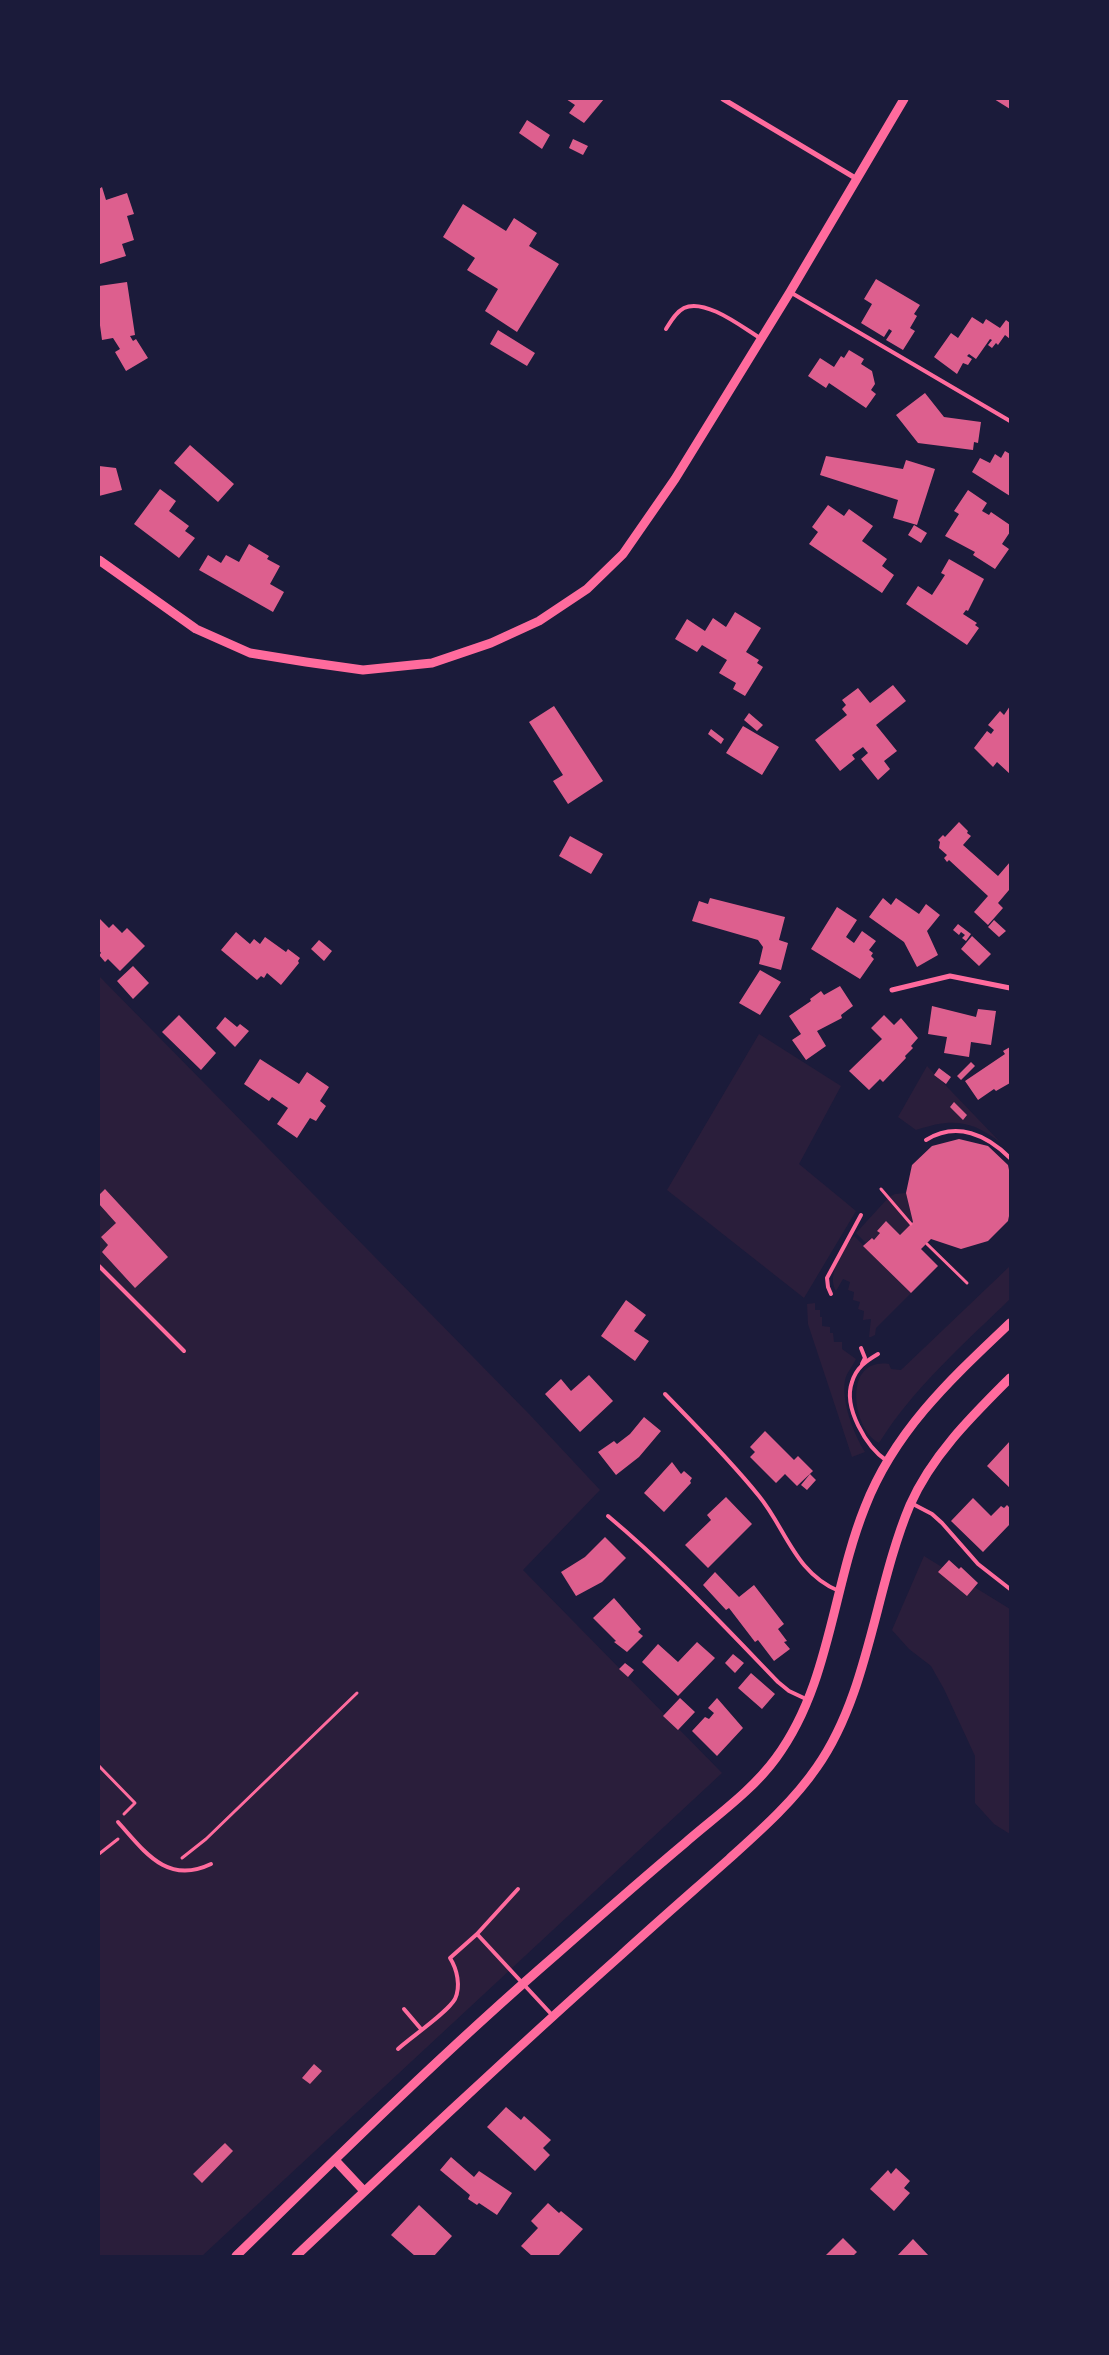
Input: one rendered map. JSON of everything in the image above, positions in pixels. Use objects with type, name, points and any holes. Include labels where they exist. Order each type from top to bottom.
[{"type":"street","points":[[723,99],[857,179]]},
{"type":"street","points":[[99,560],[196,629],[250,653],[363,670],[432,663],[491,643],[539,620],[587,589],[623,554],[675,480],[762,339],[904,99]]},
{"type":"street","points":[[892,990],[950,976],[1010,988]]},
{"type":"street","points":[[236,2256],[522,1984],[758,1779],[776,1759],[789,1739],[809,1700],[817,1678],[839,1590],[864,1507],[887,1461],[901,1438],[939,1392],[1010,1323]]},
{"type":"street","points":[[296,2256],[552,2016],[766,1825],[800,1790],[819,1766],[853,1693],[895,1545],[911,1503],[927,1472],[948,1444],[1010,1378]]},
{"type":"street","points":[[335,2160],[364,2191]]},
{"type":"lane","points":[[790,292],[1010,421]]},
{"type":"lane","points":[[666,328],[676,314],[683,309],[696,305],[711,309],[762,339]]},
{"type":"lane","points":[[926,1140],[946,1131],[966,1131],[985,1137],[1010,1158]]},
{"type":"lane","points":[[831,1294],[828,1287],[828,1278],[861,1215]]},
{"type":"lane","points":[[99,1266],[184,1351]]},
{"type":"lane","points":[[861,1348],[865,1358],[851,1383],[851,1404],[855,1416],[870,1444],[887,1461]]},
{"type":"lane","points":[[862,1364],[878,1354]]},
{"type":"lane","points":[[665,1394],[761,1498],[793,1552],[805,1568],[826,1585],[839,1590]]},
{"type":"lane","points":[[911,1503],[932,1514],[978,1564],[1010,1589]]},
{"type":"lane","points":[[608,1516],[676,1577],[778,1682],[789,1691],[809,1700]]},
{"type":"lane","points":[[118,1822],[137,1843],[162,1865],[186,1872],[199,1870],[211,1864]]},
{"type":"lane","points":[[398,2049],[454,2000],[458,1978],[455,1966],[450,1958],[477,1934],[518,1889]]},
{"type":"lane","points":[[477,1934],[552,2016]]},
{"type":"lane","points":[[404,2009],[421,2029]]},
{"type":"path","points":[[881,1190],[911,1224]]},
{"type":"path","points":[[927,1244],[967,1283]]},
{"type":"path","points":[[178,1857],[183,1858],[251,1798],[358,1693]]},
{"type":"path","points":[[99,1766],[135,1803],[123,1815],[128,1820]]},
{"type":"path","points":[[99,1854],[122,1836]]},
{"type":"shaded area","points":[[99,976],[530,1415],[600,1490],[523,1570],[722,1773],[202,2256],[99,2256]]},
{"type":"shaded area","points":[[759,1034],[841,1086],[799,1164],[856,1211],[804,1298],[667,1190]]},
{"type":"shaded area","points":[[927,1066],[1001,1143],[981,1130],[961,1123],[940,1124],[916,1130],[898,1117]]},
{"type":"shaded area","points":[[906,1193],[913,1222],[900,1235],[886,1222],[877,1231],[880,1233],[874,1240],[871,1238],[866,1243],[856,1233],[889,1197],[895,1194]]},
{"type":"shaded area","points":[[854,1236],[911,1293],[876,1328],[875,1335],[871,1337],[869,1337],[871,1319],[863,1320],[864,1311],[858,1309],[860,1302],[853,1300],[854,1292],[848,1290],[850,1282],[843,1279],[836,1291],[833,1285],[834,1270],[837,1262],[845,1247]]},
{"type":"shaded area","points":[[1010,1266],[1010,1299],[924,1385],[908,1403],[879,1443],[870,1435],[863,1424],[858,1410],[856,1396],[858,1382],[864,1371],[874,1365],[889,1364],[891,1369],[901,1370]]},
{"type":"shaded area","points":[[815,1303],[815,1310],[820,1310],[822,1326],[830,1327],[830,1333],[833,1333],[834,1342],[842,1342],[842,1349],[856,1359],[847,1374],[844,1388],[847,1408],[853,1427],[865,1452],[852,1457],[808,1324],[807,1304]]},
{"type":"shaded area","points":[[924,1556],[1010,1609],[1010,1834],[994,1824],[975,1803],[975,1756],[944,1689],[931,1666],[909,1649],[892,1630]]},
{"type":"building","points":[[566,99],[604,99],[584,123],[569,113],[575,105]]},
{"type":"building","points":[[994,99],[1010,99],[1010,109]]},
{"type":"building","points":[[527,120],[550,135],[542,149],[519,133]]},
{"type":"building","points":[[573,139],[588,146],[583,155],[569,148]]},
{"type":"building","points":[[102,187],[106,200],[127,193],[134,214],[127,216],[134,240],[122,244],[126,256],[100,264],[99,189]]},
{"type":"building","points":[[463,204],[506,231],[514,218],[537,233],[529,246],[559,264],[517,332],[485,311],[498,289],[467,270],[475,258],[443,237]]},
{"type":"building","points":[[876,279],[920,305],[914,314],[917,316],[910,328],[915,331],[903,350],[886,340],[892,331],[889,329],[884,337],[861,323],[872,304],[864,299]]},
{"type":"building","points":[[127,282],[135,335],[130,336],[133,341],[136,339],[148,358],[126,371],[115,352],[120,349],[113,338],[102,340],[99,318],[99,286]]},
{"type":"building","points":[[972,317],[983,324],[986,319],[1000,328],[1006,320],[1010,323],[1010,339],[1005,335],[998,345],[996,343],[992,348],[988,345],[992,340],[990,339],[976,359],[969,354],[967,356],[972,359],[968,365],[963,363],[957,374],[934,357],[951,333],[958,338]]},
{"type":"building","points":[[498,330],[535,353],[527,366],[490,344]]},
{"type":"building","points":[[849,350],[864,359],[861,364],[872,371],[875,384],[871,390],[876,394],[866,408],[829,383],[826,388],[808,376],[820,358],[834,367],[841,356],[844,358]]},
{"type":"building","points":[[925,393],[944,417],[981,422],[978,443],[974,442],[973,450],[918,443],[896,415]]},
{"type":"building","points":[[190,445],[234,484],[218,502],[174,463]]},
{"type":"building","points":[[1005,451],[1010,454],[1010,496],[972,472],[980,458],[990,463],[995,454],[1001,458]]},
{"type":"building","points":[[826,456],[903,469],[906,460],[935,469],[917,525],[893,518],[898,500],[820,475]]},
{"type":"building","points":[[99,466],[116,468],[122,490],[99,496]]},
{"type":"building","points":[[160,489],[176,501],[169,511],[189,526],[185,531],[195,538],[179,558],[134,524]]},
{"type":"building","points":[[968,490],[987,503],[982,511],[989,515],[991,512],[1010,525],[1010,532],[1002,544],[1009,549],[995,569],[973,555],[975,552],[945,536],[959,514],[954,511]]},
{"type":"building","points":[[828,505],[844,516],[849,509],[873,526],[862,541],[887,559],[882,566],[894,575],[882,593],[809,544],[818,532],[812,527]]},
{"type":"building","points":[[914,525],[927,533],[921,543],[908,535]]},
{"type":"building","points":[[249,544],[269,556],[267,559],[280,566],[270,584],[284,592],[273,612],[199,570],[208,555],[221,563],[226,555],[239,562]]},
{"type":"building","points":[[949,559],[984,579],[968,611],[966,610],[963,614],[977,623],[975,625],[979,628],[967,645],[906,604],[918,586],[932,595],[945,575],[941,573]]},
{"type":"building","points":[[735,612],[761,628],[746,652],[759,660],[757,663],[763,667],[745,696],[733,689],[736,683],[719,673],[727,660],[702,645],[697,652],[675,639],[687,619],[705,631],[713,618],[726,627]]},
{"type":"building","points":[[893,685],[906,701],[876,725],[897,751],[884,761],[890,769],[878,780],[861,759],[868,753],[863,747],[852,755],[855,759],[840,771],[815,740],[847,715],[842,709],[846,705],[842,700],[858,688],[870,703]]},
{"type":"building","points":[[554,706],[603,781],[568,804],[553,781],[563,775],[529,722]]},
{"type":"building","points":[[1010,706],[1010,774],[997,762],[993,767],[974,748],[987,731],[991,734],[994,730],[988,725],[1000,711],[1004,715]]},
{"type":"building","points":[[749,713],[763,725],[757,731],[744,720]]},
{"type":"building","points":[[743,726],[779,747],[762,775],[726,753]]},
{"type":"building","points":[[711,729],[724,739],[721,744],[708,734]]},
{"type":"building","points":[[959,822],[971,836],[963,845],[998,876],[1010,862],[1010,891],[998,903],[1003,908],[988,925],[974,912],[988,896],[949,860],[947,862],[944,858],[947,855],[939,848],[940,842],[938,840],[943,835],[945,837]]},
{"type":"building","points":[[570,836],[603,854],[591,874],[559,856]]},
{"type":"building","points":[[710,898],[785,917],[779,940],[788,943],[781,970],[759,964],[763,947],[758,940],[692,921],[699,901],[708,904]]},
{"type":"building","points":[[883,898],[891,905],[896,898],[919,914],[926,904],[940,915],[927,931],[938,955],[917,967],[904,942],[869,917]]},
{"type":"building","points":[[837,907],[857,920],[846,937],[854,943],[862,931],[876,941],[869,950],[873,953],[871,956],[874,959],[860,979],[811,949]]},
{"type":"building","points":[[99,918],[109,928],[113,924],[122,933],[127,928],[145,946],[120,971],[108,959],[105,962],[99,955],[101,953],[99,950]]},
{"type":"building","points":[[994,920],[1006,931],[999,937],[988,927]]},
{"type":"building","points":[[958,924],[971,934],[966,941],[962,938],[965,935],[961,932],[959,935],[953,930]]},
{"type":"building","points":[[236,932],[250,944],[254,939],[260,944],[265,937],[286,952],[288,949],[300,958],[299,963],[281,985],[267,973],[264,978],[261,976],[257,980],[221,950]]},
{"type":"building","points":[[972,936],[991,954],[979,966],[961,949]]},
{"type":"building","points":[[319,940],[332,951],[324,961],[311,949]]},
{"type":"building","points":[[133,966],[149,983],[133,999],[117,981]]},
{"type":"building","points":[[760,970],[781,982],[760,1015],[739,1003]]},
{"type":"building","points":[[840,986],[853,1006],[841,1015],[842,1018],[817,1031],[826,1046],[806,1060],[792,1040],[801,1034],[789,1016],[811,1001],[810,999],[821,991],[824,995]]},
{"type":"building","points":[[932,1006],[976,1017],[978,1009],[996,1011],[991,1045],[971,1042],[969,1057],[944,1053],[947,1037],[928,1034]]},
{"type":"building","points":[[179,1015],[216,1053],[201,1070],[162,1032]]},
{"type":"building","points":[[884,1015],[894,1025],[901,1018],[918,1038],[911,1046],[913,1048],[905,1056],[906,1058],[883,1082],[880,1079],[869,1090],[849,1071],[882,1039],[871,1028]]},
{"type":"building","points":[[225,1017],[237,1027],[240,1024],[249,1031],[235,1047],[216,1028]]},
{"type":"building","points":[[1010,1047],[1010,1083],[996,1091],[994,1089],[978,1100],[965,1081],[1005,1054],[1003,1051]]},
{"type":"building","points":[[260,1059],[299,1084],[307,1072],[329,1087],[320,1101],[326,1106],[316,1121],[310,1118],[297,1138],[277,1124],[288,1108],[272,1097],[269,1101],[244,1084]]},
{"type":"building","points":[[971,1062],[975,1066],[961,1080],[957,1076]]},
{"type":"building","points":[[939,1068],[951,1077],[946,1084],[934,1075]]},
{"type":"building","points":[[954,1102],[967,1115],[963,1120],[950,1107]]},
{"type":"building","points":[[959,1139],[988,1146],[1008,1165],[1010,1175],[1010,1211],[1008,1221],[988,1241],[961,1249],[931,1239],[921,1249],[938,1266],[911,1293],[863,1246],[872,1238],[874,1240],[880,1233],[877,1231],[886,1221],[900,1235],[913,1222],[906,1193],[912,1165],[932,1146]]},
{"type":"building","points":[[105,1189],[168,1257],[135,1288],[102,1252],[108,1245],[101,1237],[116,1223],[99,1204],[99,1195]]},
{"type":"building","points":[[626,1300],[646,1315],[634,1331],[649,1341],[635,1361],[601,1336]]},
{"type":"building","points":[[589,1375],[613,1401],[580,1432],[545,1394],[561,1379],[571,1391]]},
{"type":"building","points":[[644,1417],[661,1431],[639,1457],[616,1475],[598,1452],[614,1441],[617,1444],[630,1434]]},
{"type":"building","points":[[765,1431],[794,1460],[798,1456],[813,1471],[797,1486],[785,1474],[776,1483],[750,1457],[755,1452],[750,1447]]},
{"type":"building","points":[[1010,1441],[1010,1488],[987,1466]]},
{"type":"building","points":[[672,1462],[681,1474],[684,1471],[692,1478],[691,1483],[664,1512],[644,1493]]},
{"type":"building","points":[[810,1474],[816,1480],[807,1490],[801,1485]]},
{"type":"building","points":[[726,1497],[752,1524],[708,1568],[685,1545],[711,1520],[707,1515]]},
{"type":"building","points":[[973,1498],[991,1516],[1001,1506],[1004,1508],[1007,1505],[1010,1508],[1010,1524],[983,1552],[951,1521]]},
{"type":"building","points":[[605,1537],[626,1558],[602,1582],[576,1596],[561,1572],[585,1557]]},
{"type":"building","points":[[949,1560],[959,1569],[961,1567],[978,1583],[967,1596],[938,1572]]},
{"type":"building","points":[[715,1572],[739,1597],[754,1585],[784,1624],[778,1629],[787,1641],[784,1642],[790,1649],[774,1661],[758,1640],[755,1642],[729,1608],[726,1610],[703,1585]]},
{"type":"building","points":[[614,1598],[641,1629],[638,1632],[643,1636],[627,1652],[614,1642],[616,1641],[593,1618]]},
{"type":"building","points":[[697,1642],[715,1658],[678,1696],[642,1662],[658,1644],[678,1662]]},
{"type":"building","points":[[733,1654],[744,1663],[735,1673],[725,1663]]},
{"type":"building","points":[[625,1663],[634,1670],[628,1677],[619,1669]]},
{"type":"building","points":[[751,1673],[775,1694],[762,1709],[738,1688]]},
{"type":"building","points":[[680,1698],[695,1712],[678,1730],[663,1716]]},
{"type":"building","points":[[717,1698],[743,1728],[717,1756],[692,1731],[705,1717],[709,1719],[714,1713],[708,1708]]},
{"type":"building","points":[[314,2064],[322,2071],[310,2084],[302,2078]]},
{"type":"building","points":[[506,2107],[521,2120],[524,2116],[551,2140],[543,2148],[550,2155],[535,2171],[487,2127]]},
{"type":"building","points":[[225,2143],[233,2151],[202,2183],[193,2174]]},
{"type":"building","points":[[451,2157],[474,2177],[479,2171],[512,2193],[497,2215],[479,2203],[477,2205],[468,2199],[470,2195],[440,2170]]},
{"type":"building","points":[[896,2168],[910,2181],[904,2188],[910,2193],[894,2211],[870,2189],[888,2170],[891,2174]]},
{"type":"building","points":[[548,2203],[583,2229],[558,2256],[532,2256],[521,2246],[538,2228],[531,2221]]},
{"type":"building","points":[[419,2205],[452,2236],[434,2256],[415,2256],[391,2235]]},
{"type":"building","points":[[843,2238],[857,2252],[853,2256],[825,2256]]},
{"type":"building","points":[[913,2239],[929,2256],[897,2256]]}]
